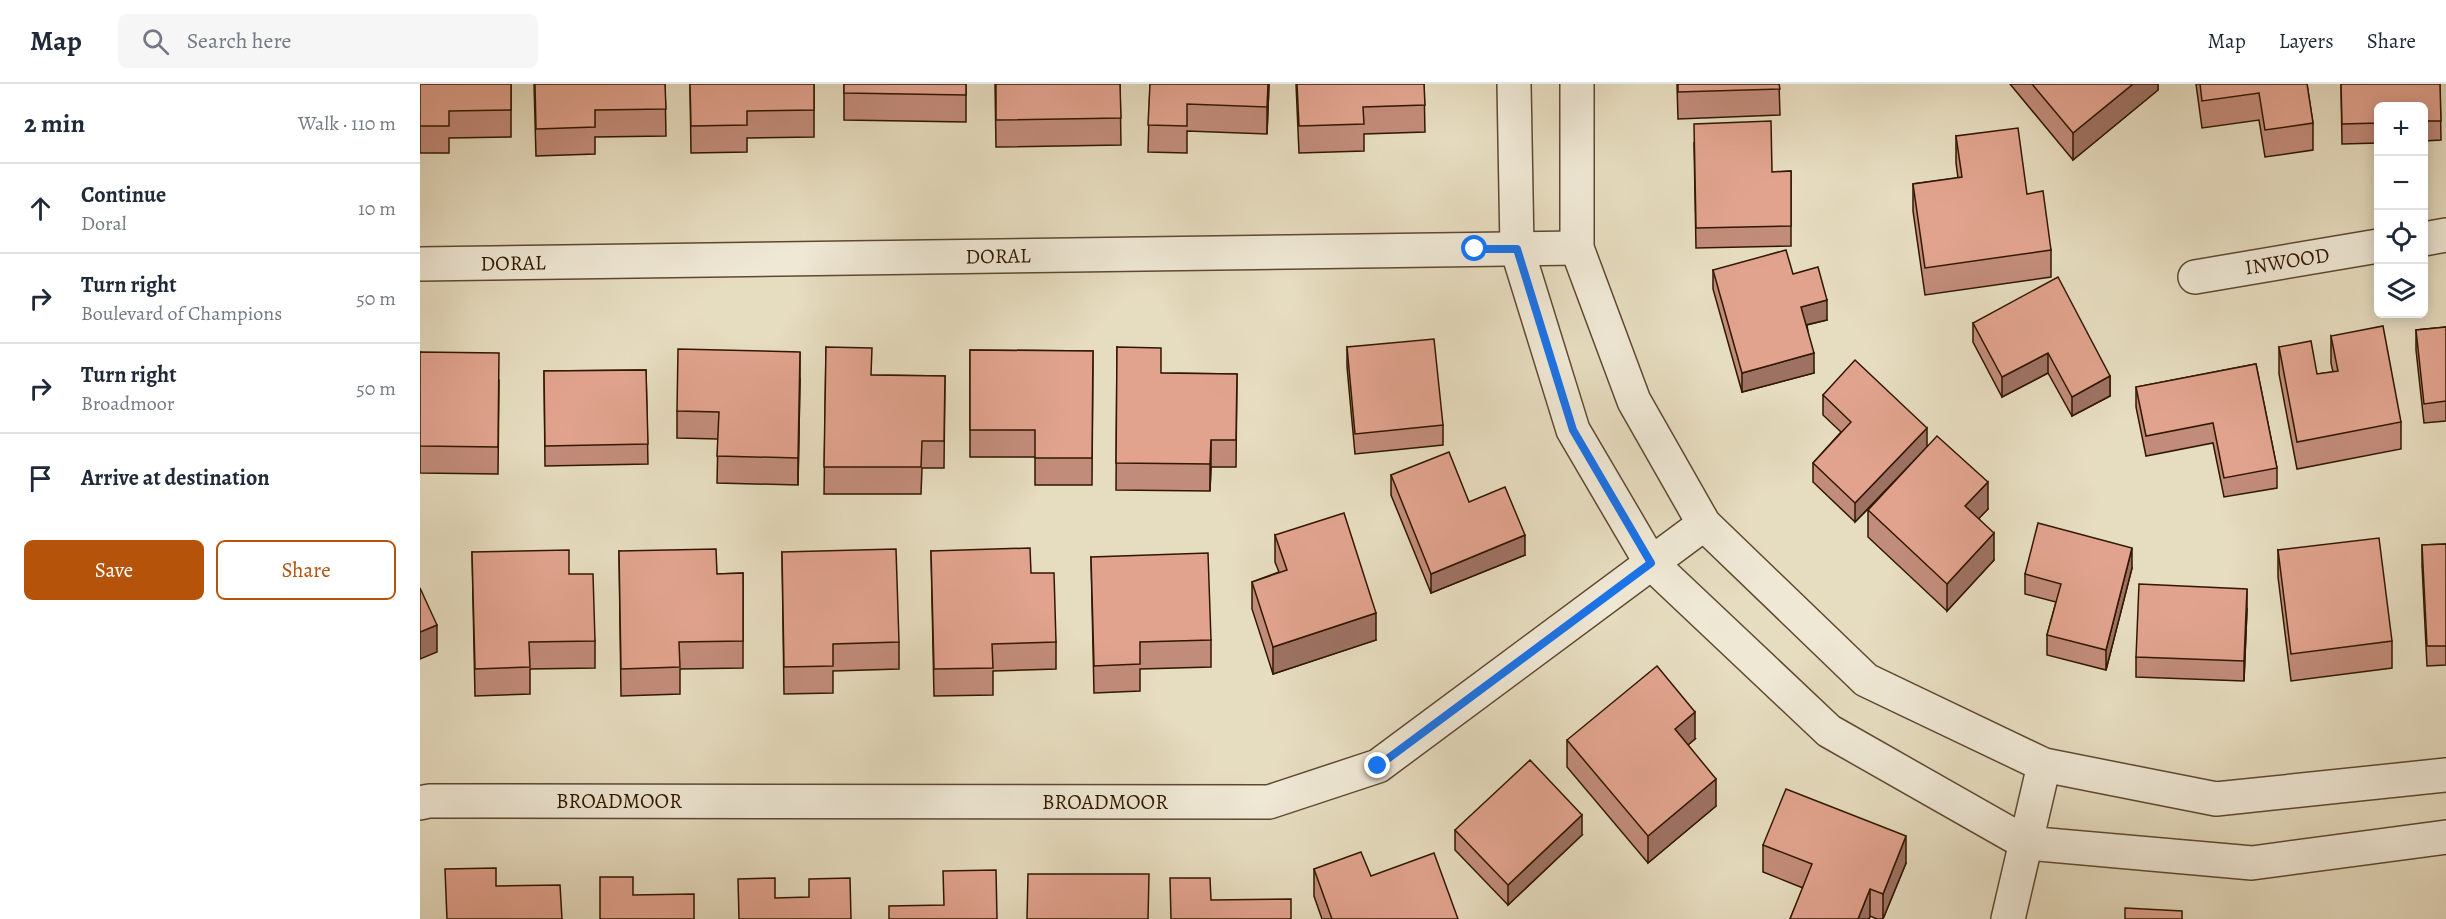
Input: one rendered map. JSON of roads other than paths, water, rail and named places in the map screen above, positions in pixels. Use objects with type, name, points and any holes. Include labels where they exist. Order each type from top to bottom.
[{"type":"street","points":[[1514,84],[1517,249],[1573,430],[1651,563],[1829,731],[2026,843],[2252,863],[2446,837]]},
{"type":"street","points":[[1577,84],[1577,248],[1634,401],[1704,524],[1866,680],[2044,765],[2216,799],[2446,775]]},
{"type":"street","points":[[2428,238],[2446,235]]},
{"type":"street","name":"INWOOD","points":[[2195,277],[2374,247]]},
{"type":"street","name":"DORAL","points":[[420,264],[1577,248]]},
{"type":"street","name":"BROADMOOR","points":[[420,803],[429,801],[1269,802],[1378,766],[1704,524]]},
{"type":"street","points":[[2007,919],[2044,765]]}]
